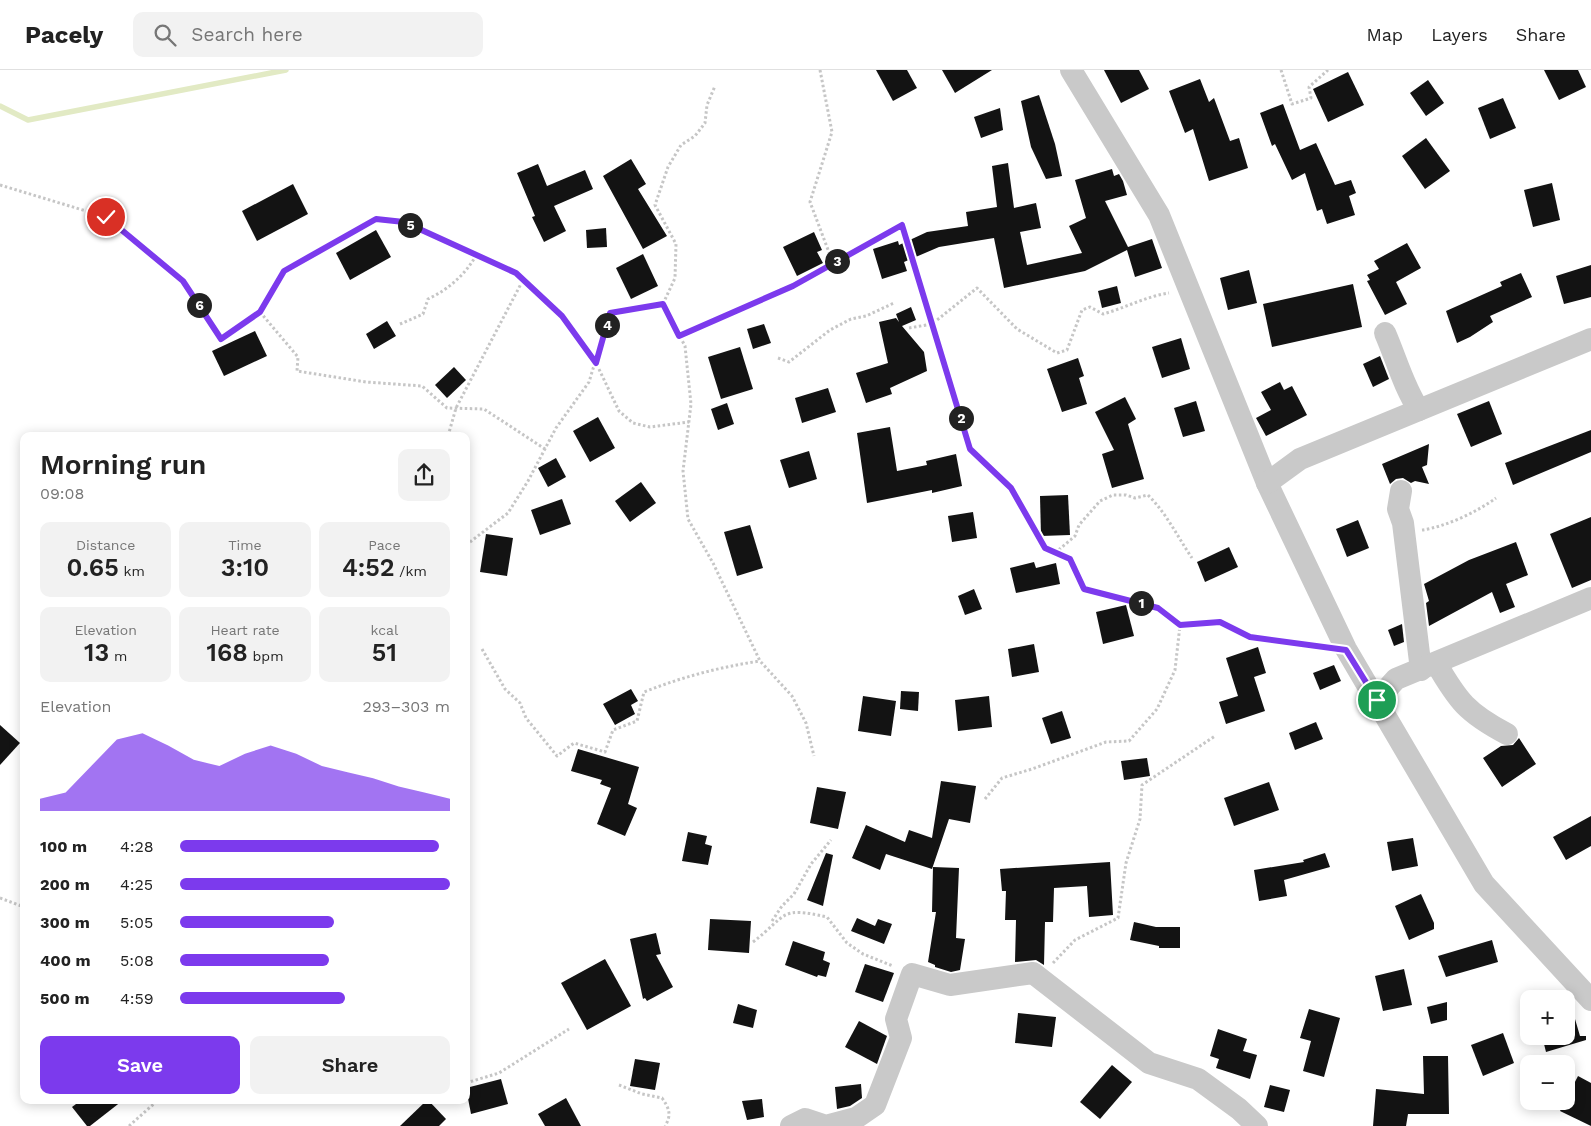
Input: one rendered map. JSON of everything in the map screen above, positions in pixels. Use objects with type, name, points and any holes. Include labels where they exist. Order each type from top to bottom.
[{"type":"street","points":[[1071,70],[1159,215],[1267,483],[1346,650],[1484,884],[1591,1000]]},
{"type":"street","points":[[1385,333],[1401,368],[1410,396],[1419,410]]},
{"type":"street","points":[[1267,483],[1300,459],[1591,339]]},
{"type":"street","points":[[1401,491],[1398,509],[1404,531],[1428,667],[1480,720],[1506,734]]},
{"type":"street","points":[[1377,700],[1396,680],[1591,598]]},
{"type":"street","points":[[791,1126],[804,1120],[826,1126],[856,1118],[875,1105],[900,1038],[896,1018],[912,974],[950,984],[1033,973],[1149,1063],[1198,1079],[1239,1109],[1257,1126]]},
{"type":"path","points":[[820,70],[832,132],[810,202],[833,263]]},
{"type":"path","points":[[1281,70],[1292,104],[1311,98],[1309,87],[1328,70]]},
{"type":"path","points":[[663,304],[675,278],[676,244],[655,205],[668,167],[681,145],[695,136],[705,123],[707,106],[715,86]]},
{"type":"path","points":[[0,185],[106,217],[183,281],[221,339],[260,312],[284,271],[376,219],[404,222],[516,273],[562,316],[596,363],[619,411],[632,423],[650,427],[689,422]]},
{"type":"path","points":[[679,336],[793,286],[902,225],[970,449],[1011,488],[1045,548],[1070,559],[1084,589],[1158,608],[1180,625],[1220,622],[1250,637],[1346,650]]},
{"type":"path","points":[[400,324],[423,314],[428,299],[443,292],[468,269],[476,254]]},
{"type":"path","points":[[449,432],[456,408],[523,280]]},
{"type":"path","points":[[909,328],[932,324],[977,288],[1017,329],[1057,353],[1067,350],[1082,310],[1090,307],[1103,314],[1128,307],[1157,294],[1189,288]]},
{"type":"path","points":[[778,358],[789,362],[830,330],[851,319],[866,316],[894,303]]},
{"type":"path","points":[[663,304],[685,346],[691,404],[683,471],[688,519],[713,563],[760,661],[792,696],[806,723],[814,756]]},
{"type":"path","points":[[470,542],[508,514],[556,428],[589,382],[610,313],[663,304]]},
{"type":"path","points":[[260,312],[298,357],[297,371],[366,382],[422,386],[447,408],[484,409],[545,449]]},
{"type":"path","points":[[1055,552],[1075,536],[1079,525],[1100,501],[1113,495],[1126,495],[1135,498],[1148,495],[1169,520],[1172,529],[1192,558]]},
{"type":"path","points":[[1404,531],[1436,528],[1485,506],[1496,498]]},
{"type":"path","points":[[985,799],[1002,778],[1106,742],[1129,741],[1157,709],[1175,670],[1180,625]]},
{"type":"path","points":[[482,649],[506,689],[520,704],[526,718],[558,756],[574,743],[605,752],[613,730],[637,721],[644,692],[673,680],[710,670],[760,661]]},
{"type":"path","points":[[1033,973],[1048,967],[1075,940],[1118,918],[1126,863],[1140,819],[1142,785],[1215,736]]},
{"type":"path","points":[[769,926],[782,906],[794,894],[811,864],[832,840]]},
{"type":"path","points":[[0,898],[20,906]]},
{"type":"path","points":[[753,942],[769,926],[783,916],[799,911],[827,917],[847,943],[863,954],[912,974]]},
{"type":"path","points":[[470,1082],[499,1073],[569,1029]]},
{"type":"path","points":[[619,1085],[662,1098],[668,1107],[670,1119],[665,1126]]},
{"type":"path","points":[[129,1126],[154,1104]]},
{"type":"building","points":[[876,70],[907,70],[917,88],[893,101]]},
{"type":"building","points":[[942,70],[992,70],[955,93]]},
{"type":"building","points":[[1104,70],[1139,70],[1149,89],[1121,103]]},
{"type":"building","points":[[1544,70],[1578,70],[1586,87],[1559,100]]},
{"type":"building","points":[[1348,72],[1364,105],[1328,122],[1313,89]]},
{"type":"building","points":[[1200,79],[1209,102],[1214,98],[1230,141],[1239,138],[1248,168],[1209,181],[1193,129],[1185,133],[1169,91]]},
{"type":"building","points":[[1428,80],[1444,103],[1426,116],[1410,93]]},
{"type":"building","points":[[1039,95],[1055,144],[1062,176],[1046,179],[1031,147],[1021,101]]},
{"type":"building","points":[[1503,98],[1516,128],[1490,139],[1478,108]]},
{"type":"building","points":[[1283,104],[1300,150],[1316,143],[1335,185],[1351,180],[1356,193],[1349,196],[1355,215],[1327,224],[1322,209],[1317,211],[1305,173],[1292,180],[1275,144],[1272,146],[1260,113]]},
{"type":"building","points":[[1000,108],[1003,130],[981,138],[974,117]]},
{"type":"building","points":[[1426,138],[1450,171],[1425,189],[1402,156]]},
{"type":"building","points":[[631,159],[646,184],[638,189],[667,236],[643,249],[603,176]]},
{"type":"building","points":[[1008,163],[1014,208],[1036,203],[1041,228],[1020,232],[1027,265],[1082,253],[1069,226],[1086,218],[1075,180],[1112,169],[1114,176],[1119,174],[1127,195],[1105,201],[1128,247],[1152,239],[1162,268],[1135,277],[1127,250],[1085,271],[1004,288],[994,238],[939,247],[904,262],[907,271],[882,279],[873,249],[898,241],[899,245],[927,232],[968,226],[966,212],[997,207],[992,166]]},
{"type":"building","points":[[538,164],[547,186],[585,170],[593,189],[554,206],[566,231],[544,242],[532,217],[535,216],[517,173]]},
{"type":"building","points":[[1552,183],[1560,220],[1533,227],[1524,190]]},
{"type":"building","points":[[293,184],[308,214],[257,241],[242,211]]},
{"type":"building","points":[[606,228],[607,247],[587,248],[586,230]]},
{"type":"building","points":[[376,230],[391,257],[350,280],[336,253]]},
{"type":"building","points":[[814,232],[822,250],[817,252],[823,263],[797,276],[783,247]]},
{"type":"building","points":[[1407,243],[1421,268],[1396,282],[1407,304],[1385,315],[1367,281],[1370,280],[1367,275],[1379,269],[1374,261]]},
{"type":"building","points":[[643,254],[658,286],[631,299],[616,268]]},
{"type":"building","points":[[1591,265],[1591,297],[1564,304],[1556,276]]},
{"type":"building","points":[[1249,270],[1257,303],[1228,310],[1220,278]]},
{"type":"building","points":[[1521,273],[1532,297],[1490,316],[1493,322],[1457,343],[1446,311],[1502,286],[1500,282]]},
{"type":"building","points":[[1353,284],[1362,327],[1272,347],[1263,304]]},
{"type":"building","points":[[1117,286],[1121,303],[1102,308],[1098,291]]},
{"type":"building","points":[[911,307],[916,320],[902,326],[924,352],[927,371],[890,388],[892,394],[866,403],[856,373],[888,363],[879,322],[896,318],[899,322],[896,314]]},
{"type":"building","points":[[387,321],[396,336],[374,349],[366,334]]},
{"type":"building","points":[[764,324],[771,343],[753,349],[747,329]]},
{"type":"building","points":[[255,331],[267,356],[224,376],[212,351]]},
{"type":"building","points":[[1181,338],[1190,369],[1162,378],[1152,347]]},
{"type":"building","points":[[740,347],[753,389],[721,399],[708,357]]},
{"type":"building","points":[[1380,356],[1389,379],[1373,387],[1363,364]]},
{"type":"building","points":[[1078,358],[1084,376],[1079,378],[1087,404],[1062,412],[1047,369]]},
{"type":"building","points":[[454,367],[466,380],[447,398],[435,385]]},
{"type":"building","points":[[1280,382],[1284,390],[1292,386],[1307,415],[1266,436],[1256,418],[1271,410],[1261,392]]},
{"type":"building","points":[[828,388],[836,412],[802,423],[795,398]]},
{"type":"building","points":[[1125,397],[1136,419],[1128,424],[1144,479],[1112,488],[1102,454],[1114,450],[1095,412]]},
{"type":"building","points":[[1196,401],[1205,431],[1183,437],[1174,408]]},
{"type":"building","points":[[1489,401],[1502,434],[1471,447],[1457,414]]},
{"type":"building","points":[[727,403],[734,424],[718,430],[711,409]]},
{"type":"building","points":[[598,417],[615,448],[590,462],[573,431]]},
{"type":"building","points":[[890,427],[897,471],[927,465],[926,461],[956,454],[962,486],[932,493],[932,490],[867,503],[857,433]]},
{"type":"building","points":[[1591,430],[1591,452],[1513,485],[1505,463]]},
{"type":"building","points":[[1429,444],[1427,465],[1422,467],[1429,484],[1415,481],[1411,483],[1403,478],[1396,479],[1390,484],[1382,464]]},
{"type":"building","points":[[809,451],[817,479],[789,488],[780,460]]},
{"type":"building","points":[[556,458],[566,477],[548,487],[538,468]]},
{"type":"building","points":[[641,482],[656,503],[630,522],[615,501]]},
{"type":"building","points":[[1068,495],[1070,535],[1041,536],[1040,496]]},
{"type":"building","points":[[562,499],[571,524],[540,535],[531,510]]},
{"type":"building","points":[[973,512],[977,538],[952,542],[948,516]]},
{"type":"building","points":[[1591,517],[1591,580],[1572,588],[1550,534]]},
{"type":"building","points":[[1358,520],[1369,548],[1347,557],[1336,529]]},
{"type":"building","points":[[750,525],[763,568],[737,576],[724,532]]},
{"type":"building","points":[[486,534],[513,538],[507,576],[480,572]]},
{"type":"building","points":[[1516,542],[1528,575],[1506,584],[1515,607],[1500,613],[1492,592],[1429,626],[1426,603],[1429,601],[1424,584],[1469,560]]},
{"type":"building","points":[[1229,547],[1238,567],[1205,582],[1197,562]]},
{"type":"building","points":[[1034,562],[1036,568],[1056,563],[1060,584],[1016,593],[1010,568]]},
{"type":"building","points":[[974,589],[982,609],[965,615],[958,596]]},
{"type":"building","points":[[1126,605],[1134,636],[1103,644],[1096,612]]},
{"type":"building","points":[[1402,624],[1404,642],[1394,646],[1388,630]]},
{"type":"building","points":[[1034,644],[1039,672],[1012,677],[1008,649]]},
{"type":"building","points":[[1258,647],[1266,673],[1254,677],[1265,711],[1226,724],[1219,702],[1238,696],[1226,658]]},
{"type":"building","points":[[1334,665],[1341,681],[1320,690],[1313,673]]},
{"type":"building","points":[[631,689],[638,701],[631,705],[635,714],[615,725],[603,704]]},
{"type":"building","points":[[901,691],[919,692],[918,711],[900,709]]},
{"type":"building","points":[[863,696],[896,701],[891,736],[858,731]]},
{"type":"building","points":[[989,696],[992,727],[958,731],[955,700]]},
{"type":"building","points":[[1062,711],[1071,738],[1051,744],[1042,718]]},
{"type":"building","points":[[1316,722],[1323,739],[1295,750],[1289,733]]},
{"type":"building","points":[[0,725],[20,743],[0,765]]},
{"type":"building","points":[[1519,738],[1536,764],[1502,787],[1483,758],[1501,746],[1513,745]]},
{"type":"building","points":[[578,749],[639,767],[628,804],[637,808],[625,836],[597,824],[611,788],[600,784],[602,780],[571,771]]},
{"type":"building","points":[[1147,758],[1150,776],[1124,780],[1121,761]]},
{"type":"building","points":[[941,781],[976,786],[970,823],[949,819],[932,869],[886,854],[880,870],[852,858],[866,825],[905,842],[909,830],[932,838]]},
{"type":"building","points":[[1269,782],[1279,810],[1234,826],[1224,798]]},
{"type":"building","points":[[817,787],[846,792],[838,829],[810,823]]},
{"type":"building","points":[[1591,816],[1591,846],[1566,860],[1553,837]]},
{"type":"building","points":[[688,832],[707,836],[705,844],[712,846],[708,865],[682,861]]},
{"type":"building","points":[[1413,838],[1418,866],[1392,871],[1387,842]]},
{"type":"building","points":[[826,853],[833,855],[823,906],[807,900]]},
{"type":"building","points":[[1325,853],[1330,867],[1284,880],[1287,896],[1259,901],[1254,870],[1304,862],[1303,860]]},
{"type":"building","points":[[1110,862],[1113,915],[1089,917],[1087,886],[1054,888],[1053,922],[1045,922],[1044,965],[1036,960],[1015,962],[1016,920],[1005,920],[1006,891],[1002,891],[1000,869]]},
{"type":"building","points":[[933,867],[959,868],[956,938],[965,939],[960,970],[951,972],[935,967],[935,965],[928,962],[936,912],[932,912]]},
{"type":"building","points":[[1421,894],[1434,923],[1434,929],[1409,940],[1395,906]]},
{"type":"building","points":[[857,918],[875,926],[878,919],[892,924],[884,944],[851,931]]},
{"type":"building","points":[[710,919],[751,921],[749,953],[708,950]]},
{"type":"building","points":[[1134,922],[1156,927],[1180,927],[1180,948],[1159,948],[1159,946],[1130,940]]},
{"type":"building","points":[[656,933],[661,954],[656,955],[673,987],[647,1001],[645,998],[643,999],[630,939]]},
{"type":"building","points":[[1492,940],[1498,962],[1446,977],[1438,956]]},
{"type":"building","points":[[793,941],[825,952],[823,960],[830,963],[826,977],[818,975],[817,977],[785,965]]},
{"type":"building","points":[[605,959],[631,1006],[587,1030],[561,983]]},
{"type":"building","points":[[865,964],[894,973],[883,1002],[855,992]]},
{"type":"building","points":[[1404,969],[1412,1005],[1383,1011],[1375,976]]},
{"type":"building","points":[[1447,1002],[1447,1020],[1431,1024],[1427,1007]]},
{"type":"building","points":[[738,1004],[757,1010],[753,1028],[733,1023]]},
{"type":"building","points":[[1309,1009],[1340,1018],[1324,1077],[1303,1071],[1311,1041],[1300,1038]]},
{"type":"building","points":[[1018,1013],[1056,1017],[1052,1047],[1015,1043]]},
{"type":"building","points":[[1575,1019],[1580,1036],[1586,1036],[1586,1040],[1575,1043]]},
{"type":"building","points":[[859,1021],[887,1036],[877,1064],[845,1047]]},
{"type":"building","points":[[1218,1029],[1247,1039],[1243,1051],[1257,1055],[1250,1079],[1216,1068],[1219,1059],[1210,1056]]},
{"type":"building","points":[[1503,1033],[1514,1063],[1483,1076],[1471,1045]]},
{"type":"building","points":[[1544,1045],[1569,1045],[1546,1052]]},
{"type":"building","points":[[1423,1056],[1448,1056],[1449,1114],[1408,1114],[1406,1126],[1373,1126],[1376,1089],[1424,1094]]},
{"type":"building","points":[[635,1059],[660,1063],[655,1090],[630,1086]]},
{"type":"building","points":[[1112,1065],[1132,1082],[1100,1119],[1080,1102]]},
{"type":"building","points":[[1578,1076],[1591,1083],[1591,1126],[1560,1111],[1575,1110],[1575,1082]]},
{"type":"building","points":[[501,1079],[508,1104],[471,1114],[469,1104],[470,1087]]},
{"type":"building","points":[[861,1084],[862,1098],[850,1106],[837,1109],[835,1087]]},
{"type":"building","points":[[1270,1085],[1290,1090],[1284,1112],[1264,1107]]},
{"type":"building","points":[[566,1098],[581,1126],[545,1126],[538,1114]]},
{"type":"building","points":[[762,1099],[764,1117],[747,1120],[742,1101]]},
{"type":"building","points":[[76,1104],[118,1104],[90,1126],[87,1126],[72,1107]]},
{"type":"building","points":[[423,1104],[432,1104],[446,1119],[439,1126],[400,1126]]},
{"type":"waterway","points":[[0,106],[28,120],[286,70]]},
{"type":"route","points":[[106,217],[183,281],[221,339],[260,312],[284,271],[376,219],[404,222],[516,273],[562,316],[596,363],[610,313],[663,304],[679,336],[793,286],[902,225],[970,449],[1011,488],[1045,548],[1070,559],[1084,589],[1158,608],[1180,625],[1220,622],[1250,637],[1346,650],[1377,700]]}]
